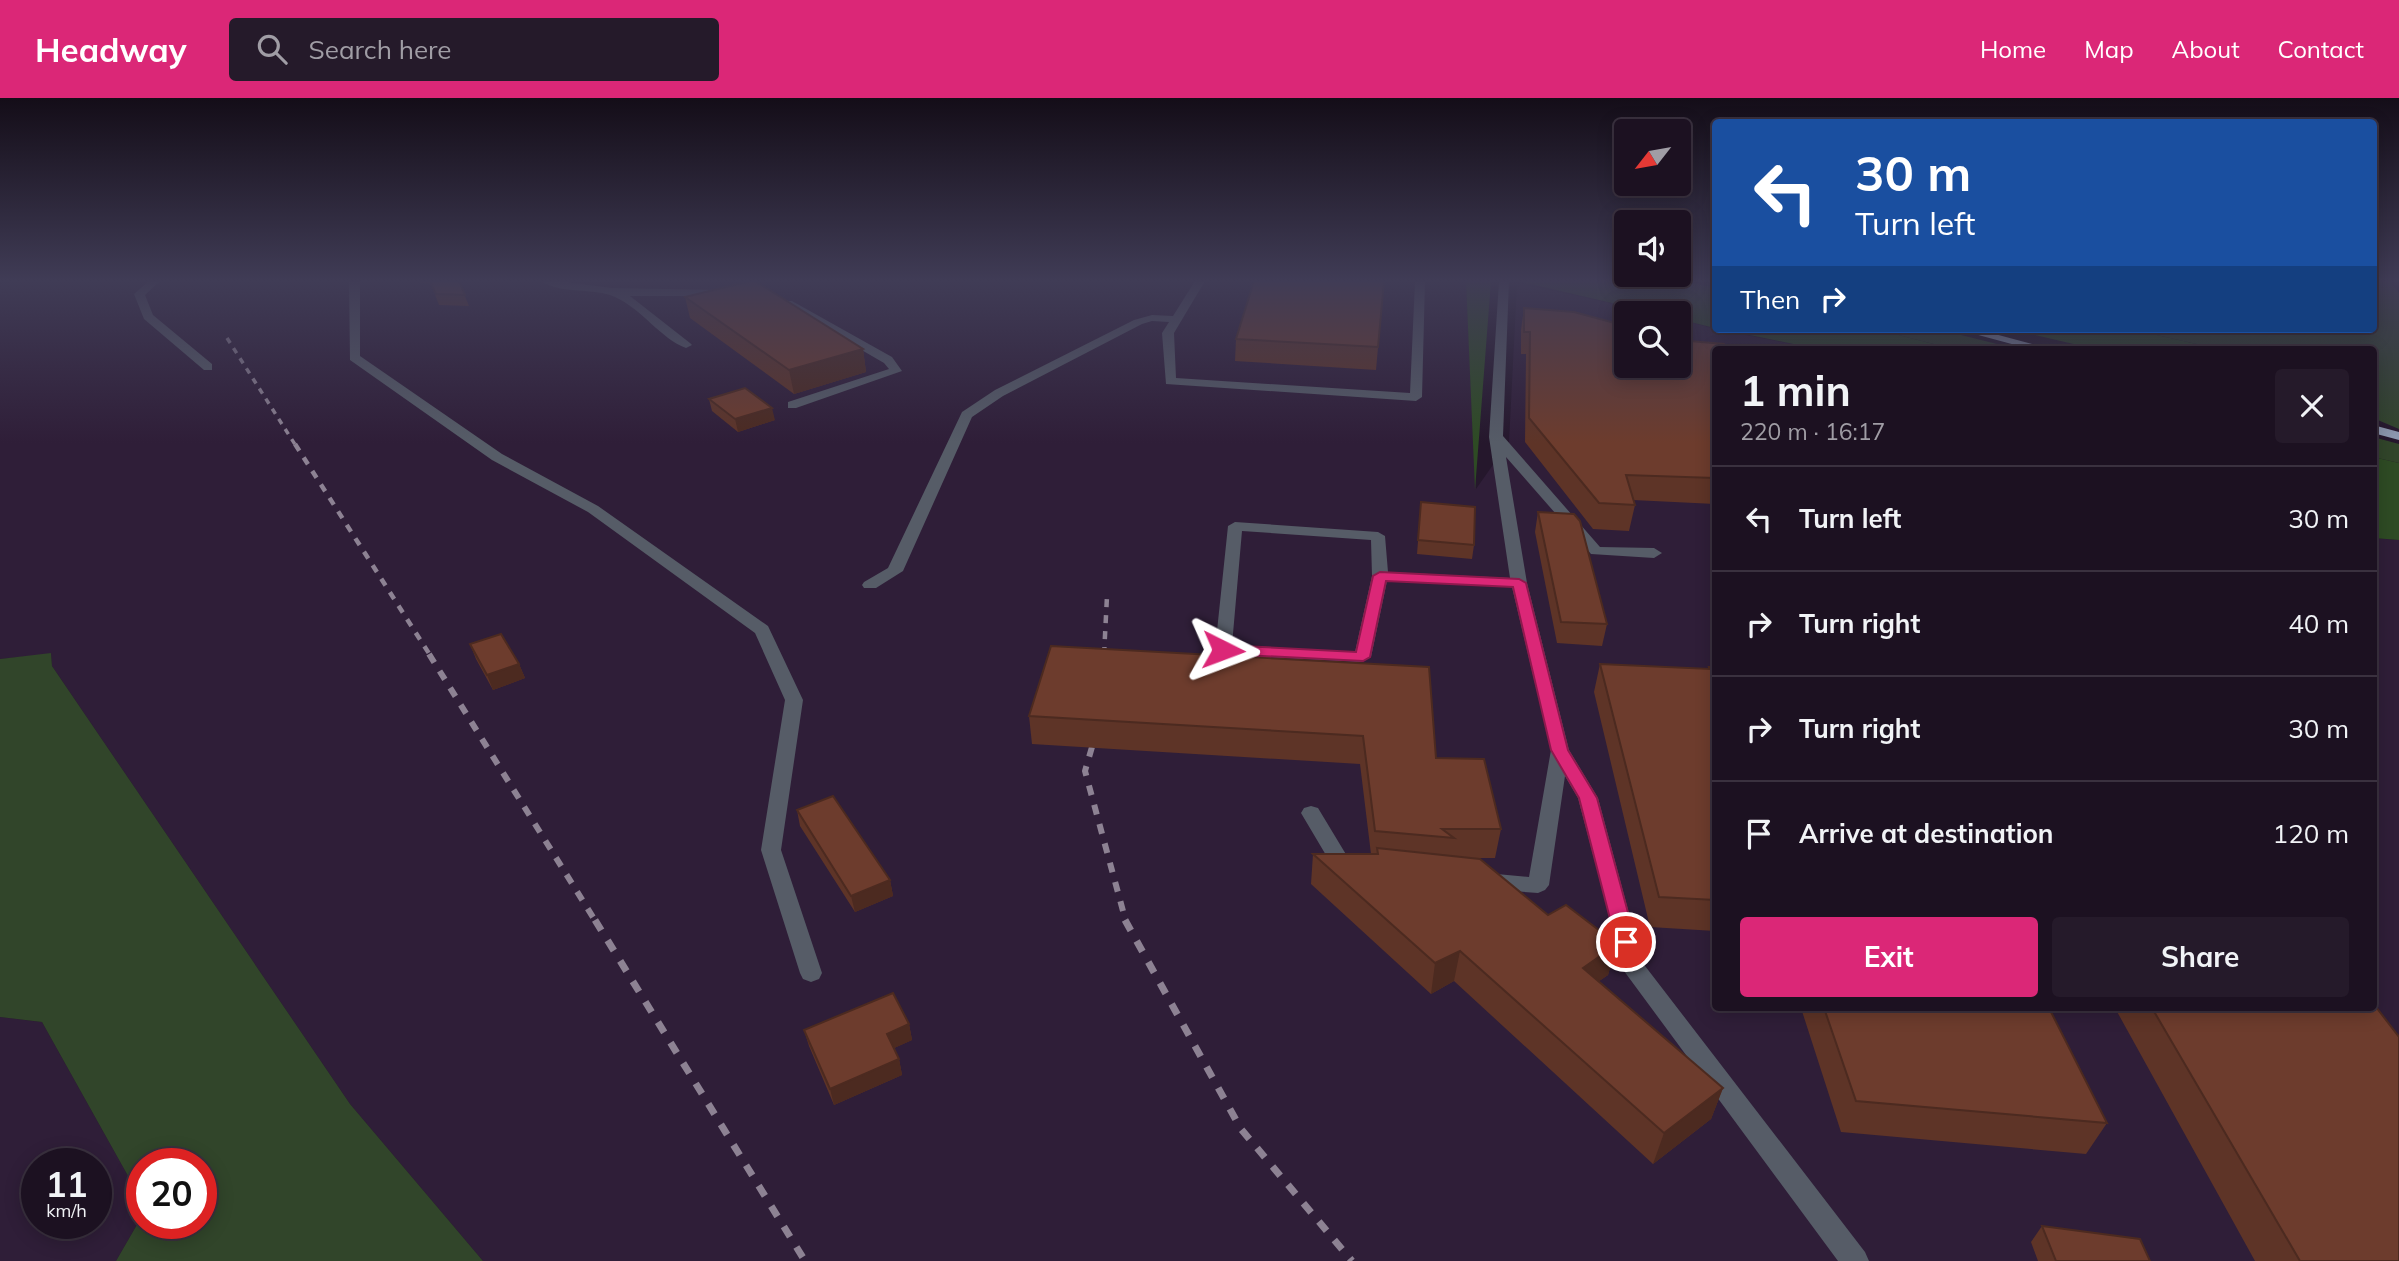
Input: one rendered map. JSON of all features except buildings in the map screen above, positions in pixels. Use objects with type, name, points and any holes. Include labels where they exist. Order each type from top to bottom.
[{"type":"main road","points":[[1988,335],[2032,346]]},
{"type":"main road","points":[[2377,430],[2399,436]]},
{"type":"lane","points":[[170,335],[208,367]]},
{"type":"lane","points":[[354,335],[354,357],[497,457],[593,509],[762,630],[794,699],[772,850],[811,973]]},
{"type":"lane","points":[[674,335],[686,345]]},
{"type":"lane","points":[[792,405],[896,371],[888,360],[845,335]]},
{"type":"lane","points":[[870,585],[895,572],[967,415],[999,393],[1112,335]]},
{"type":"lane","points":[[1168,335],[1170,381],[1416,397],[1418,335]]},
{"type":"lane","points":[[1501,335],[1496,437],[1519,583],[1560,750],[1588,798],[1632,965],[1854,1261]]},
{"type":"lane","points":[[1496,437],[1596,551],[1654,553]]},
{"type":"lane","points":[[1235,526],[1378,536],[1380,576],[1363,657],[1223,650],[1235,526]]},
{"type":"lane","points":[[1380,576],[1519,583]]},
{"type":"lane","points":[[1468,879],[1538,886],[1560,750]]},
{"type":"lane","points":[[1311,813],[1343,867],[1371,870]]},
{"type":"shaded area","points":[[0,335],[1469,335],[1476,489],[1509,442],[1514,335],[1614,335],[1614,378],[1691,378],[1691,335],[1747,335],[1802,346],[1712,346],[1712,1011],[2377,1011],[2377,538],[2399,540],[2399,1261],[483,1261],[350,1104],[52,666],[51,654],[0,659]]},
{"type":"shaded area","points":[[0,1017],[42,1022],[126,1172],[126,1239],[129,1239],[116,1261],[0,1261]]},
{"type":"green space","points":[[1468,335],[1487,335],[1475,490]]},
{"type":"green space","points":[[1751,335],[1899,335],[1941,346],[1803,346]]},
{"type":"green space","points":[[1899,335],[1962,335],[2005,346],[1941,346]]},
{"type":"green space","points":[[2036,335],[2158,335],[2205,346],[2082,346]]},
{"type":"green space","points":[[2158,335],[2399,335],[2399,429],[2377,420],[2377,346],[2205,346]]},
{"type":"green space","points":[[2377,438],[2399,444],[2399,463],[2377,458]]},
{"type":"green space","points":[[2377,458],[2399,463],[2399,540],[2377,538]]},
{"type":"green space","points":[[51,653],[52,666],[350,1104],[483,1261],[116,1261],[129,1239],[217,1239],[217,1148],[126,1148],[126,1172],[42,1022],[0,1017],[0,659]]},
{"type":"railway","points":[[227,338],[296,446]]},
{"type":"railway","points":[[295,444],[430,655]]},
{"type":"railway","points":[[1104,655],[1107,596]]},
{"type":"railway","points":[[429,654],[596,922]]},
{"type":"railway","points":[[1104,667],[1105,654]]},
{"type":"railway","points":[[1092,747],[1085,771],[1126,922]]},
{"type":"railway","points":[[595,920],[805,1261]]},
{"type":"railway","points":[[1126,922],[1241,1129],[1352,1261]]},
{"type":"route","points":[[1223,650],[1363,657],[1380,576],[1519,583],[1560,750],[1588,798],[1626,942]]}]
